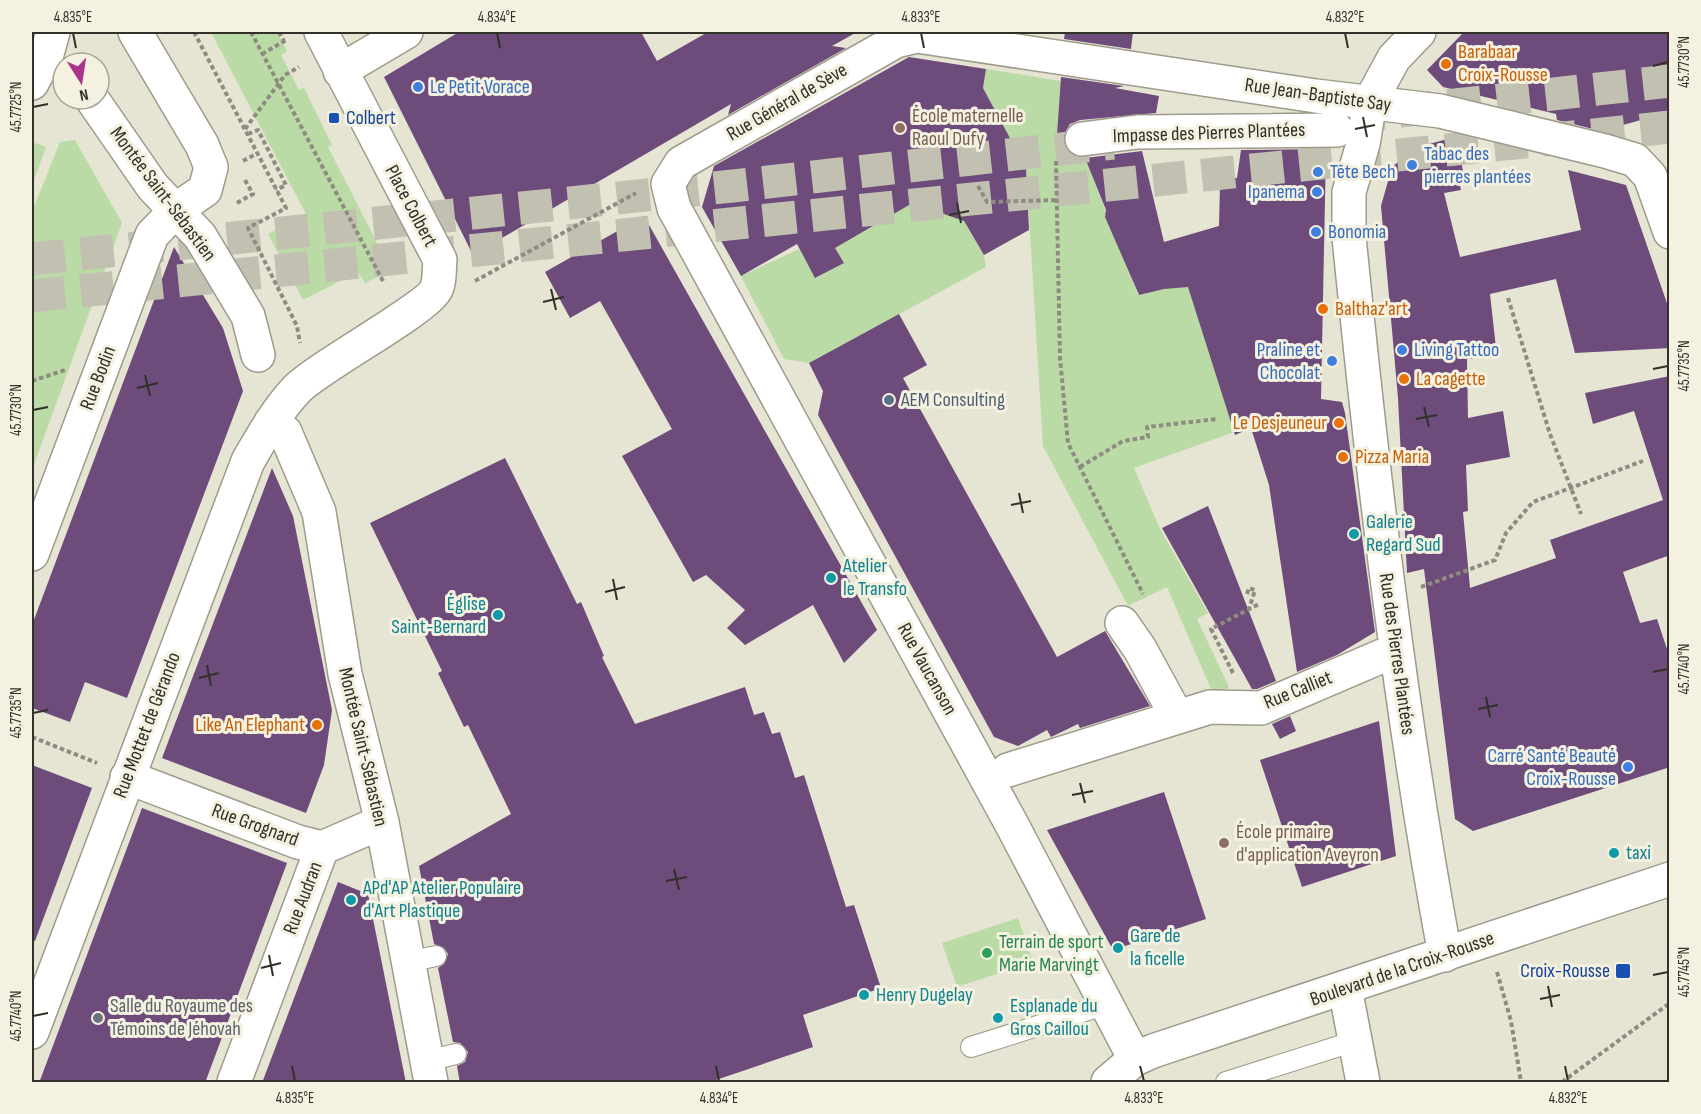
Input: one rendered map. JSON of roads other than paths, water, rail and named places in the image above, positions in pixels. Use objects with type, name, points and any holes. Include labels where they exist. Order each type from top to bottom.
[{"type":"street","points":[[135,32],[202,145],[211,167],[205,190],[177,209]]},
{"type":"street","points":[[340,71],[406,32]]},
{"type":"street","points":[[1370,102],[1394,58],[1419,32]]},
{"type":"street","name":"Place Colbert","points":[[272,422],[296,390],[319,370],[420,306],[437,289],[440,260],[340,71],[309,33]]},
{"type":"street","name":"Rue Jean-Baptiste Say","points":[[916,34],[1440,111],[1635,160],[1650,176],[1670,232]]},
{"type":"street","name":"Rue Général de Sève","points":[[668,184],[681,163],[896,40],[916,34]]},
{"type":"street","points":[[32,83],[54,50]]},
{"type":"street","name":"Rue des Pierres Plantées","points":[[1370,102],[1365,136],[1349,192],[1349,237],[1387,592],[1400,688],[1445,955]]},
{"type":"street","name":"Montée Saint-Sébastien","points":[[100,111],[153,187],[177,209],[200,236],[248,316],[258,356]]},
{"type":"street","name":"Impasse des Pierres Plantées","points":[[1082,139],[1137,132],[1337,130]]},
{"type":"street","name":"Rue Vaucanson","points":[[668,184],[674,208],[1000,803],[1135,1059]]},
{"type":"street","name":"Rue Bodin","points":[[32,555],[152,235],[177,209]]},
{"type":"street","name":"Montée Saint-Sébastien","points":[[272,422],[285,432],[319,512],[345,674],[382,822],[422,959],[438,1066]]},
{"type":"street","name":"Rue Mottet de Gérando","points":[[32,1032],[114,771],[248,461],[272,422]]},
{"type":"street","points":[[1122,623],[1140,649],[1176,715]]},
{"type":"street","name":"Rue Calliet","points":[[1008,770],[1176,715],[1209,707],[1261,708],[1382,656]]},
{"type":"street","name":"Rue Grognard","points":[[114,771],[298,842],[322,848],[382,822]]},
{"type":"street","name":"Rue Audran","points":[[234,1083],[322,848]]},
{"type":"street","name":"Boulevard de la Croix-Rousse","points":[[1135,1059],[1670,879]]},
{"type":"street","points":[[1345,988],[1363,1083]]},
{"type":"street","points":[[1108,1083],[1135,1059]]},
{"type":"lane","points":[[971,1047],[1107,1004]]},
{"type":"lane","points":[[1226,1083],[1355,1041]]},
{"type":"tunnel","points":[[1302,122],[1670,81]]},
{"type":"tunnel","points":[[32,296],[1670,127]]},
{"type":"tunnel","points":[[32,259],[733,186],[1113,143]]},
{"type":"place","name":"Barabaar Croix-Rousse","points":[[1446,64]]},
{"type":"place","name":"Le Petit Vorace","points":[[418,87]]},
{"type":"place","name":"Colbert","points":[[334,118]]},
{"type":"place","name":"École maternelle Raoul Dufy","points":[[900,128]]},
{"type":"place","name":"Tabac des pierres plantées","points":[[1412,165]]},
{"type":"place","name":"Tête Bech","points":[[1318,172]]},
{"type":"place","name":"Ipanema","points":[[1317,192]]},
{"type":"place","name":"Bonomia","points":[[1316,232]]},
{"type":"place","name":"Balthaz'art","points":[[1323,309]]},
{"type":"place","name":"Living Tattoo","points":[[1402,350]]},
{"type":"place","name":"Praline et Chocolat","points":[[1332,361]]},
{"type":"place","name":"La cagette","points":[[1404,379]]},
{"type":"place","name":"AEM Consulting","points":[[889,400]]},
{"type":"place","name":"Le Desjeuneur","points":[[1339,423]]},
{"type":"place","name":"Pizza Maria","points":[[1343,457]]},
{"type":"place","name":"Galerie Regard Sud","points":[[1354,534]]},
{"type":"place","name":"Atelier le Transfo","points":[[831,578]]},
{"type":"place","name":"Église Saint-Bernard","points":[[498,615]]},
{"type":"place","name":"Like An Elephant","points":[[317,725]]},
{"type":"place","name":"Carré Santé Beauté Croix-Rousse","points":[[1628,767]]},
{"type":"place","name":"École primaire d'application Aveyron","points":[[1224,843]]},
{"type":"place","name":"taxi","points":[[1614,853]]},
{"type":"place","name":"APd'AP Atelier Populaire d'Art Plastique","points":[[351,900]]},
{"type":"place","name":"Gare de la ficelle","points":[[1118,948]]},
{"type":"place","name":"Terrain de sport Marie Marvingt","points":[[987,953]]},
{"type":"place","name":"Croix-Rousse","points":[[1623,971]]},
{"type":"place","name":"Henry Dugelay","points":[[864,995]]},
{"type":"place","name":"Salle du Royaume des Témoins de Jéhovah","points":[[98,1018]]},
{"type":"place","name":"Esplanade du Gros Caillou","points":[[998,1018]]}]
